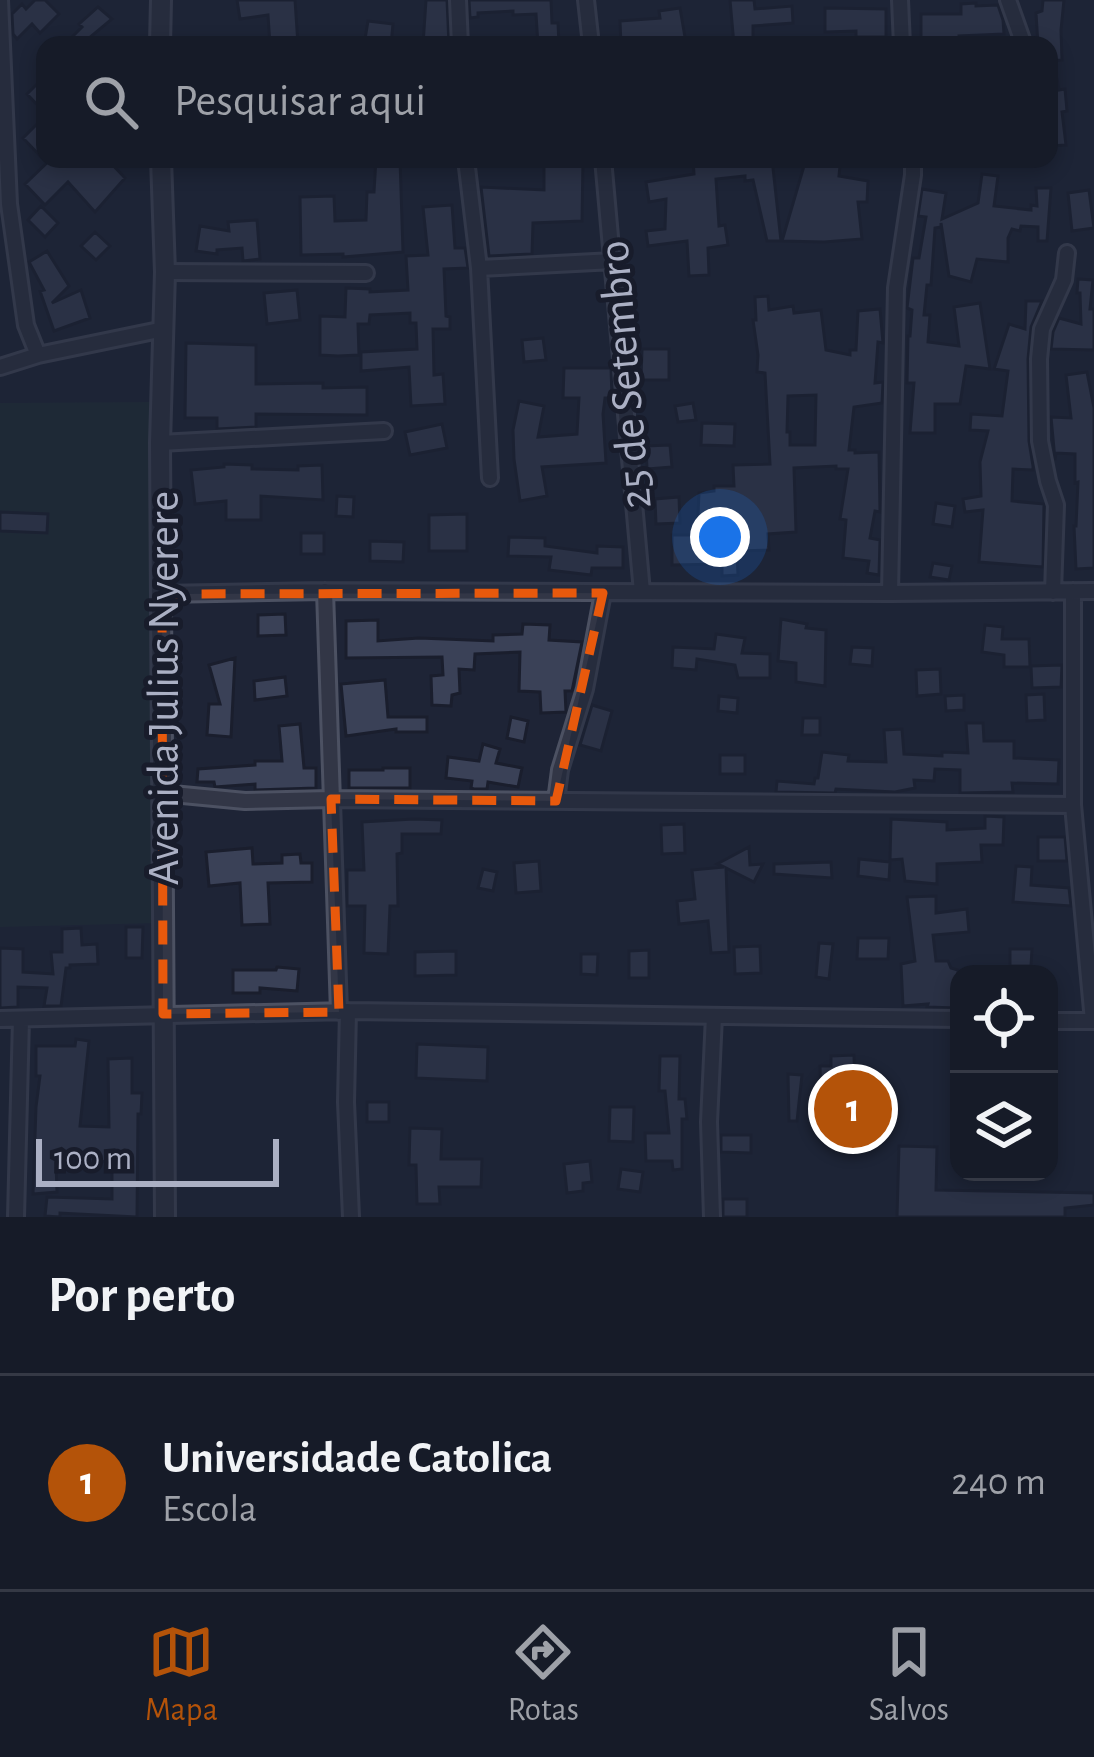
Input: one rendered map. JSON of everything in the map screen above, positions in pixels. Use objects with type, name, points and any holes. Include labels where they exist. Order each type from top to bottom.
[{"type":"street","points":[[0,0],[9,204],[26,325],[38,355]]},
{"type":"street","points":[[160,0],[160,36]]},
{"type":"street","points":[[458,0],[460,36]]},
{"type":"street","points":[[586,0],[590,36]]},
{"type":"street","points":[[900,0],[902,36]]},
{"type":"street","points":[[1009,0],[1021,36]]},
{"type":"street","name":"Avenida Julius Nyerere","points":[[161,168],[165,1217]]},
{"type":"street","points":[[467,168],[479,268],[490,478]]},
{"type":"street","name":"25 de Setembro","points":[[604,168],[642,592]]},
{"type":"street","points":[[890,593],[896,288],[913,168]]},
{"type":"street","points":[[1053,592],[1056,505],[1040,441],[1039,359],[1042,329],[1064,280],[1067,253]]},
{"type":"street","points":[[479,268],[614,261]]},
{"type":"street","points":[[165,272],[366,273]]},
{"type":"street","points":[[0,368],[38,355],[164,329]]},
{"type":"street","points":[[160,443],[384,431]]},
{"type":"street","points":[[325,591],[351,1217]]},
{"type":"street","points":[[1058,1021],[1093,1022],[1073,806],[1073,591]]},
{"type":"street","points":[[162,594],[1094,591]]},
{"type":"street","points":[[556,801],[603,592]]},
{"type":"street","points":[[162,794],[262,801],[1073,806]]},
{"type":"street","points":[[0,1019],[344,1011],[950,1019]]},
{"type":"street","points":[[712,1217],[709,1122],[714,1016]]},
{"type":"street","points":[[16,1217],[21,1019]]},
{"type":"highlighted area","points":[[603,593],[556,801],[331,799],[339,1012],[163,1014],[162,594]]},
{"type":"shaded area","points":[[152,402],[159,923],[0,927],[0,403]]},
{"type":"building","points":[[35,0],[45,0],[59,14],[40,33],[32,24],[17,39],[12,14]]},
{"type":"building","points":[[237,0],[295,0],[297,36],[269,36],[268,15],[240,19]]},
{"type":"building","points":[[426,0],[447,0],[449,36],[424,36]]},
{"type":"building","points":[[469,0],[551,0],[552,23],[558,23],[559,36],[537,36],[536,14],[478,13],[470,18]]},
{"type":"building","points":[[730,0],[754,0],[755,9],[792,6],[793,23],[753,26],[753,36],[733,36]]},
{"type":"building","points":[[1043,0],[1064,0],[1062,60],[1058,60],[1058,36],[1037,36],[1036,13],[1042,11]]},
{"type":"building","points":[[961,4],[998,5],[1004,34],[921,36],[921,14],[961,14]]},
{"type":"building","points":[[98,7],[112,19],[91,36],[73,36],[82,27],[79,24]]},
{"type":"building","points":[[680,8],[685,36],[621,36],[620,21],[660,18],[659,11]]},
{"type":"building","points":[[825,8],[886,9],[886,36],[825,32]]},
{"type":"building","points":[[368,21],[393,24],[392,36],[366,36]]},
{"type":"building","points":[[1058,84],[1059,90],[1065,89],[1066,145],[1058,145]]},
{"type":"building","points":[[36,125],[36,152],[23,138]]},
{"type":"building","points":[[42,168],[116,168],[125,178],[95,212],[68,182],[45,205],[25,184]]},
{"type":"building","points":[[375,168],[400,168],[403,252],[301,255],[300,197],[334,196],[335,221],[366,220],[367,192],[374,192]]},
{"type":"building","points":[[544,168],[583,168],[582,221],[533,223],[532,254],[489,256],[481,187],[544,190]]},
{"type":"building","points":[[694,168],[773,168],[781,241],[767,241],[753,180],[745,181],[745,176],[716,179],[719,226],[725,225],[728,245],[708,248],[709,275],[689,276],[687,241],[648,246],[646,231],[665,229],[666,199],[649,202],[646,182],[694,174]]},
{"type":"building","points":[[803,168],[840,168],[839,176],[868,181],[867,202],[858,202],[862,239],[782,241]]},
{"type":"building","points":[[982,174],[998,176],[994,206],[1031,210],[1031,205],[1037,206],[1036,188],[1051,188],[1047,241],[1038,241],[1038,227],[1012,229],[1008,262],[977,259],[971,282],[949,276],[941,223],[935,228],[924,315],[930,315],[928,342],[959,346],[954,307],[980,303],[990,369],[966,366],[960,404],[935,404],[935,433],[910,433],[914,383],[907,383],[912,310],[907,308],[913,258],[919,258],[926,217],[918,216],[922,189],[946,193],[942,219],[978,203]]},
{"type":"building","points":[[1089,190],[1094,228],[1072,231],[1068,193]]},
{"type":"building","points":[[452,205],[455,248],[465,248],[468,268],[444,269],[450,329],[433,329],[434,375],[443,374],[445,404],[411,406],[409,367],[361,371],[361,352],[417,349],[416,323],[410,323],[410,313],[370,315],[369,324],[358,324],[359,355],[338,356],[320,355],[320,316],[345,317],[346,288],[408,290],[406,256],[428,255],[423,207]]},
{"type":"building","points":[[41,206],[58,223],[45,237],[28,220]]},
{"type":"building","points":[[257,220],[260,259],[243,261],[242,248],[217,250],[217,254],[196,251],[200,226],[229,231],[228,222]]},
{"type":"building","points":[[95,232],[110,246],[96,260],[81,246]]},
{"type":"building","points":[[47,251],[69,286],[52,303],[81,290],[90,318],[54,331],[40,291],[44,290],[29,262]]},
{"type":"building","points":[[1078,279],[1093,280],[1094,350],[1051,349],[1059,318],[1081,324]]},
{"type":"building","points":[[297,290],[300,320],[267,324],[264,293]]},
{"type":"building","points":[[768,296],[769,310],[793,306],[794,313],[821,310],[826,350],[850,355],[850,350],[856,350],[858,311],[880,309],[883,343],[878,342],[875,383],[883,382],[882,403],[854,407],[849,450],[879,452],[880,512],[875,511],[870,538],[880,540],[879,575],[867,573],[869,561],[843,558],[846,520],[840,519],[848,469],[836,466],[794,468],[796,532],[768,534],[769,550],[737,551],[738,575],[722,576],[722,564],[672,565],[672,535],[697,535],[699,493],[714,491],[714,486],[734,486],[733,465],[770,464],[765,373],[757,372],[755,297]],"holes":[[[816,395],[815,445],[790,445],[788,396]]]},
{"type":"building","points":[[1026,301],[1042,301],[1031,327],[1028,359],[1033,470],[1013,469],[1012,501],[1044,504],[1043,567],[979,562],[983,510],[965,512],[963,499],[981,496],[980,462],[988,431],[970,430],[971,414],[1002,416],[1008,371],[994,369],[1009,324],[1025,329]]},
{"type":"building","points":[[543,338],[546,360],[524,362],[522,340]]},
{"type":"building","points":[[186,343],[256,345],[256,384],[367,387],[367,415],[256,414],[256,427],[217,429],[217,418],[185,418]]},
{"type":"building","points":[[642,349],[669,349],[669,380],[641,380]]},
{"type":"building","points":[[564,368],[611,368],[612,398],[605,398],[603,414],[606,463],[542,467],[547,496],[520,501],[513,430],[519,401],[544,406],[538,437],[577,434],[579,398],[563,398]]},
{"type":"building","points":[[1087,372],[1094,408],[1094,568],[1076,569],[1075,454],[1056,453],[1055,460],[1051,417],[1071,418],[1066,375]]},
{"type":"building","points":[[693,403],[696,420],[678,422],[675,406]]},
{"type":"building","points":[[702,423],[735,424],[734,446],[701,445]]},
{"type":"building","points":[[442,424],[447,448],[410,455],[405,432]]},
{"type":"building","points":[[670,445],[672,467],[647,469],[646,446]]},
{"type":"building","points":[[224,464],[298,470],[298,466],[322,465],[323,500],[261,496],[261,520],[226,520],[226,501],[195,504],[191,470]]},
{"type":"building","points":[[337,496],[354,497],[353,517],[336,516]]},
{"type":"building","points":[[679,497],[680,523],[656,524],[655,499]]},
{"type":"building","points":[[936,503],[955,506],[952,527],[933,524]]},
{"type":"building","points":[[0,512],[48,514],[47,533],[0,531]]},
{"type":"building","points":[[467,514],[467,551],[429,551],[429,515]]},
{"type":"building","points":[[301,533],[324,533],[324,554],[301,554]]},
{"type":"building","points":[[509,537],[545,538],[545,546],[597,553],[597,546],[623,547],[623,568],[592,568],[591,575],[549,570],[551,557],[508,556]]},
{"type":"building","points":[[370,541],[404,542],[403,562],[370,561]]},
{"type":"building","points":[[933,563],[952,566],[949,580],[930,577]]},
{"type":"building","points":[[285,614],[286,635],[258,636],[258,615]]},
{"type":"building","points":[[781,619],[826,630],[825,686],[796,682],[796,663],[778,661]]},
{"type":"building","points":[[378,620],[378,641],[493,641],[493,635],[522,634],[523,624],[550,625],[549,640],[582,642],[572,691],[565,691],[566,712],[541,713],[540,692],[519,691],[520,652],[475,654],[474,670],[459,669],[460,693],[452,695],[451,706],[432,705],[431,676],[443,675],[442,657],[346,658],[346,621]]},
{"type":"building","points":[[985,625],[1003,627],[1002,639],[1029,639],[1030,667],[1004,667],[1004,655],[982,652]]},
{"type":"building","points":[[716,634],[745,638],[742,653],[770,654],[770,678],[738,678],[735,665],[697,659],[696,670],[672,668],[673,647],[714,649]]},
{"type":"building","points":[[852,647],[873,648],[872,666],[850,664]]},
{"type":"building","points":[[235,658],[231,737],[207,735],[209,704],[220,704],[209,665]]},
{"type":"building","points":[[1062,665],[1061,687],[1032,688],[1031,666]]},
{"type":"building","points":[[940,669],[941,694],[917,696],[916,670]]},
{"type":"building","points":[[285,677],[287,696],[255,700],[254,681]]},
{"type":"building","points":[[385,680],[388,717],[427,717],[427,732],[396,729],[346,736],[341,684]]},
{"type":"building","points":[[1044,694],[1045,720],[1027,721],[1026,695]]},
{"type":"building","points":[[964,695],[964,710],[946,711],[945,696]]},
{"type":"building","points":[[719,696],[738,698],[737,713],[718,711]]},
{"type":"building","points":[[592,705],[612,711],[601,751],[580,745]]},
{"type":"building","points":[[511,717],[528,721],[524,742],[507,738]]},
{"type":"building","points":[[803,718],[820,718],[820,735],[802,735]]},
{"type":"building","points":[[966,723],[983,723],[984,741],[1014,741],[1014,758],[1059,760],[1058,784],[1012,783],[1013,792],[960,793],[960,770],[935,769],[934,781],[914,780],[915,788],[895,792],[776,792],[777,781],[814,784],[822,752],[849,755],[848,761],[886,762],[884,730],[902,729],[904,754],[968,753]]},
{"type":"building","points":[[300,724],[304,768],[316,768],[316,788],[255,790],[255,784],[215,787],[214,782],[197,782],[198,769],[282,761],[279,726]]},
{"type":"building","points":[[483,744],[500,749],[496,763],[522,768],[518,787],[488,782],[487,789],[474,789],[472,781],[446,778],[448,757],[479,761]]},
{"type":"building","points":[[720,755],[745,755],[745,774],[720,774]]},
{"type":"building","points":[[410,768],[410,788],[349,788],[349,770]]},
{"type":"building","points":[[985,816],[1004,817],[1003,845],[981,845],[982,862],[937,864],[937,884],[905,881],[902,859],[890,860],[891,819],[947,822],[947,830],[985,828]]},
{"type":"building","points":[[442,820],[441,834],[402,834],[402,853],[397,854],[398,906],[390,906],[388,954],[364,953],[365,906],[347,906],[347,870],[364,870],[362,822]]},
{"type":"building","points":[[684,824],[685,853],[662,854],[661,825]]},
{"type":"building","points":[[1038,837],[1065,837],[1067,861],[1038,861]]},
{"type":"building","points":[[749,847],[750,865],[763,864],[754,882],[726,868],[729,952],[711,953],[708,921],[679,924],[677,901],[695,899],[692,870],[724,867],[717,864]]},
{"type":"building","points":[[252,848],[253,864],[282,863],[282,855],[300,854],[301,863],[312,863],[312,882],[268,883],[270,924],[242,925],[240,883],[209,886],[206,852]]},
{"type":"building","points":[[859,859],[890,862],[889,880],[858,876]]},
{"type":"building","points":[[539,861],[541,891],[516,893],[514,863]]},
{"type":"building","points":[[831,862],[832,878],[774,874],[774,864]]},
{"type":"building","points":[[1016,866],[1032,867],[1031,885],[1069,888],[1071,906],[1013,902]]},
{"type":"building","points":[[483,869],[497,872],[493,891],[478,888]]},
{"type":"building","points":[[936,896],[936,913],[967,909],[969,932],[933,935],[936,961],[948,961],[950,966],[950,1008],[903,1006],[901,964],[915,961],[907,897]]},
{"type":"building","points":[[126,927],[143,927],[142,958],[126,958]]},
{"type":"building","points":[[81,928],[82,945],[97,944],[98,964],[66,968],[61,1006],[44,1006],[47,988],[18,987],[18,1007],[0,1008],[0,948],[23,949],[23,972],[53,974],[51,952],[62,952],[62,929]]},
{"type":"building","points":[[858,938],[889,938],[888,959],[857,959]]},
{"type":"building","points":[[819,943],[833,944],[829,979],[816,977]]},
{"type":"building","points":[[760,946],[761,973],[735,974],[734,947]]},
{"type":"building","points":[[1010,949],[1032,949],[1031,965],[1010,965]]},
{"type":"building","points":[[649,950],[649,978],[629,978],[629,951]]},
{"type":"building","points":[[456,951],[456,975],[415,976],[415,952]]},
{"type":"building","points":[[581,954],[598,954],[597,975],[581,974]]},
{"type":"building","points":[[299,969],[297,991],[260,988],[260,993],[233,993],[233,970]]},
{"type":"building","points":[[76,1039],[89,1041],[80,1126],[109,1127],[108,1059],[132,1058],[132,1093],[142,1093],[137,1217],[45,1216],[47,1197],[112,1199],[112,1162],[62,1160],[56,1163],[57,1192],[33,1194],[40,1076],[36,1076],[36,1046],[75,1046]]},
{"type":"building","points":[[417,1044],[488,1047],[487,1081],[416,1078]]},
{"type":"building","points":[[854,1055],[856,1132],[822,1133],[820,1066],[831,1066],[831,1056]]},
{"type":"building","points":[[660,1056],[680,1056],[679,1099],[685,1099],[687,1119],[682,1119],[682,1169],[673,1170],[672,1161],[646,1161],[645,1133],[669,1133],[665,1091],[659,1091]]},
{"type":"building","points":[[788,1074],[802,1075],[797,1121],[789,1121]]},
{"type":"building","points":[[367,1102],[389,1102],[389,1122],[367,1122]]},
{"type":"building","points":[[610,1107],[634,1107],[633,1142],[609,1141]]},
{"type":"building","points":[[410,1128],[442,1129],[441,1159],[482,1159],[481,1187],[439,1187],[440,1204],[417,1204],[416,1165],[409,1165]]},
{"type":"building","points":[[721,1135],[751,1135],[751,1153],[721,1152]]},
{"type":"building","points":[[899,1146],[937,1147],[936,1190],[1094,1193],[1094,1205],[1065,1208],[1065,1217],[897,1217]]},
{"type":"building","points":[[590,1161],[592,1182],[583,1183],[583,1191],[567,1193],[564,1164]]},
{"type":"building","points":[[621,1169],[643,1172],[640,1192],[618,1189]]},
{"type":"building","points":[[723,1199],[747,1199],[747,1217],[723,1217]]},
{"type":"place","name":"Universidade Catolica","points":[[853,1109]]}]
